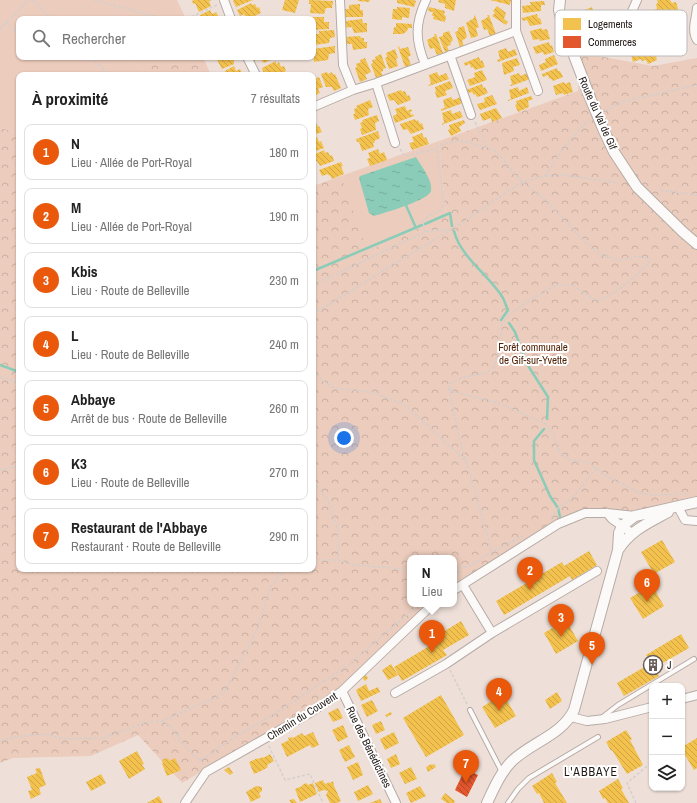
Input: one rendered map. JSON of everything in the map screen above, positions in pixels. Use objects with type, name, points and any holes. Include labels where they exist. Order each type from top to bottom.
[{"type":"street","points":[[340,0],[343,65],[353,90]]},
{"type":"street","points":[[425,64],[419,49],[417,28],[421,11],[426,0]]},
{"type":"street","points":[[516,0],[516,31],[538,91]]},
{"type":"street","points":[[633,10],[637,0]]},
{"type":"street","points":[[221,2],[230,16]]},
{"type":"street","points":[[697,8],[696,22],[693,28],[694,35],[697,40]]},
{"type":"street","points":[[316,106],[353,90],[376,84],[425,64],[516,31]]},
{"type":"street","points":[[450,55],[471,115]]},
{"type":"street","name":"Route du Val de Gif","points":[[574,56],[596,113],[614,152],[637,187],[697,244]]},
{"type":"street","points":[[248,60],[254,72]]},
{"type":"street","points":[[376,84],[395,143]]},
{"type":"street","points":[[457,588],[558,524],[585,513],[609,516],[635,516],[694,503]]},
{"type":"street","points":[[676,508],[685,520],[697,521]]},
{"type":"street","points":[[618,550],[624,540],[632,533],[676,508]]},
{"type":"street","points":[[645,513],[651,517],[652,522]]},
{"type":"street","points":[[609,516],[620,530],[632,533]]},
{"type":"street","points":[[487,803],[502,773],[513,760],[561,728],[571,717],[578,700],[618,550],[620,530],[635,516]]},
{"type":"street","points":[[395,693],[446,664],[492,633],[597,571]]},
{"type":"street","points":[[463,585],[492,633]]},
{"type":"street","name":"Chemin du Couvent","points":[[185,803],[206,772],[310,713],[342,691],[430,607]]},
{"type":"street","name":"Rue des Bénédictines","points":[[342,691],[396,803]]},
{"type":"street","points":[[685,698],[697,695]]},
{"type":"street","points":[[571,717],[586,721],[599,720],[649,708]]},
{"type":"lane","points":[[599,720],[603,715],[618,705],[694,659]]},
{"type":"lane","points":[[470,710],[502,773]]},
{"type":"lane","points":[[508,803],[518,789],[529,778],[598,737]]},
{"type":"path","points":[[0,29],[29,0]]},
{"type":"path","points":[[33,0],[49,16]]},
{"type":"path","points":[[94,0],[154,16]]},
{"type":"path","points":[[193,16],[221,2]]},
{"type":"path","points":[[6,22],[16,32]]},
{"type":"path","points":[[94,60],[106,72]]},
{"type":"path","points":[[603,112],[625,101],[697,85]]},
{"type":"path","points":[[471,115],[487,147]]},
{"type":"path","points":[[545,176],[568,142],[593,115]]},
{"type":"path","points":[[395,143],[405,156],[437,149],[440,145],[457,141],[468,142],[496,151],[522,182],[548,202],[586,242],[602,255],[621,260],[638,256],[647,258],[649,263],[622,287],[606,298],[597,301],[572,285],[556,285],[527,302],[510,314],[502,324],[494,368],[485,373],[461,378],[449,384],[466,461],[492,552]]},
{"type":"path","points":[[425,232],[423,222],[424,219],[442,210],[444,203],[437,149]]},
{"type":"path","points":[[316,312],[450,230],[522,182],[545,176],[566,175],[618,183]]},
{"type":"path","points":[[660,190],[697,195]]},
{"type":"path","points":[[316,284],[425,232],[450,230]]},
{"type":"path","points":[[316,374],[334,388],[371,392],[404,404],[466,461]]},
{"type":"path","points":[[0,376],[16,382]]},
{"type":"path","points":[[449,388],[454,392],[498,403],[546,424],[554,435],[557,447],[561,453],[570,460],[586,462],[605,475],[640,493],[652,495],[686,494],[694,503]]},
{"type":"path","points":[[0,470],[16,467]]},
{"type":"path","points":[[550,520],[558,508],[570,500],[581,488],[596,468]]},
{"type":"path","points":[[316,485],[328,500],[338,530],[338,560]]},
{"type":"path","points":[[457,569],[470,566],[524,535]]},
{"type":"path","points":[[316,560],[338,560],[355,565],[394,568],[407,571]]},
{"type":"path","points":[[0,741],[14,737],[44,734],[65,740],[103,738],[144,723],[161,721],[202,702],[216,698],[226,689],[260,624],[270,588],[279,575],[284,572]]},
{"type":"path","points":[[201,760],[235,737],[278,712],[347,666],[416,607]]},
{"type":"path","points":[[446,664],[470,710]]},
{"type":"path","points":[[161,721],[172,728],[193,755],[201,760],[206,772]]},
{"type":"path","points":[[266,739],[285,780],[310,774],[323,803]]},
{"type":"path","points":[[636,803],[627,783],[649,765]]},
{"type":"green space","points":[[0,0],[177,0],[185,16],[16,16],[16,60],[133,60],[143,72],[16,72],[16,134],[0,127]]},
{"type":"green space","name":"Forêt communale de Gif-sur-Yvette","points":[[582,56],[598,56],[653,66],[697,58],[697,498],[633,511],[584,508],[555,521],[457,585],[457,555],[407,555],[407,607],[425,607],[339,688],[268,733],[182,783],[138,735],[91,756],[13,758],[0,763],[0,127],[16,134],[16,572],[316,572],[316,185],[341,176],[367,251],[446,216],[439,141],[578,91]]},
{"type":"green space","points":[[133,60],[204,60],[210,72],[143,72]]},
{"type":"green space","points":[[439,141],[446,216],[366,252],[341,176]]},
{"type":"water","points":[[416,157],[430,182],[431,191],[428,195],[406,206],[374,216],[369,213],[359,178],[360,176]]},
{"type":"building: Logements","points":[[212,0],[209,1],[211,6],[199,12],[195,3],[193,4],[192,1]]},
{"type":"building: Logements","points":[[253,0],[236,7],[233,1]]},
{"type":"building: Logements","points":[[285,0],[299,0],[295,13],[282,10]]},
{"type":"building: Logements","points":[[309,0],[333,1],[332,8],[326,8],[324,14],[310,13],[311,4],[309,4]]},
{"type":"building: Logements","points":[[358,0],[370,0],[369,2]]},
{"type":"building: Logements","points":[[397,0],[416,1],[414,7],[397,3]]},
{"type":"building: Logements","points":[[439,0],[456,0],[454,11],[445,8],[445,4],[438,2]]},
{"type":"building: Logements","points":[[490,0],[511,0],[510,5]]},
{"type":"building: Logements","points":[[657,0],[670,0],[672,3],[676,2],[678,10],[653,10],[657,9],[656,4],[658,3]]},
{"type":"building: Logements","points":[[544,1],[545,5],[541,5],[541,11],[523,13],[522,6],[531,5],[530,2]]},
{"type":"building: Logements","points":[[251,3],[252,5],[255,4],[257,8],[259,7],[261,13],[254,16],[245,16],[244,14],[240,16],[237,10]]},
{"type":"building: Logements","points":[[360,4],[360,10],[363,10],[363,17],[345,17],[345,9],[349,9],[349,5]]},
{"type":"building: Logements","points":[[497,6],[506,13],[504,19],[508,22],[506,25],[492,16],[495,13],[493,11]]},
{"type":"building: Logements","points":[[397,7],[410,8],[409,18],[402,17],[402,20],[392,19],[393,9],[397,9]]},
{"type":"building: Logements","points":[[429,7],[445,11],[445,22],[433,19],[433,12],[428,11]]},
{"type":"building: Logements","points":[[592,7],[593,10],[584,10]]},
{"type":"building: Logements","points":[[210,10],[212,14],[216,12],[218,16],[200,16]]},
{"type":"building: Logements","points":[[537,14],[542,24],[530,26],[527,20],[523,21],[522,19],[522,18]]},
{"type":"building: Logements","points":[[475,15],[479,27],[476,28],[478,36],[471,38],[466,23],[474,18]]},
{"type":"building: Logements","points":[[487,15],[489,15],[496,34],[490,36],[487,29],[484,30],[481,21],[488,17]]},
{"type":"building: Logements","points":[[316,17],[324,17],[324,22],[329,22],[329,29],[316,30]]},
{"type":"building: Logements","points":[[362,19],[363,23],[367,23],[367,32],[354,33],[352,27],[345,28],[345,21]]},
{"type":"building: Logements","points":[[396,23],[412,24],[412,28],[408,28],[403,34],[393,34]]},
{"type":"building: Logements","points":[[464,26],[467,37],[462,41],[464,46],[460,47],[455,32],[458,31],[458,28]]},
{"type":"building: Logements","points":[[542,28],[542,30],[547,29],[550,39],[540,41],[539,39],[533,40],[530,31]]},
{"type":"building: Logements","points":[[334,30],[335,37],[330,38],[329,43],[316,45],[316,34],[319,34],[319,31]]},
{"type":"building: Logements","points":[[449,31],[453,40],[450,43],[451,45],[447,46],[449,51],[445,52],[439,37],[443,36],[443,33]]},
{"type":"building: Logements","points":[[434,34],[436,34],[443,53],[437,55],[434,48],[430,49],[427,40],[435,36]]},
{"type":"building: Logements","points":[[360,36],[361,38],[364,38],[364,42],[367,42],[367,48],[353,50],[352,44],[346,44],[345,37]]},
{"type":"building: Logements","points":[[549,42],[550,46],[552,45],[554,52],[544,55],[543,52],[536,54],[533,47]]},
{"type":"building: Logements","points":[[335,46],[335,53],[329,54],[328,60],[314,62],[314,60],[316,60],[316,49]]},
{"type":"building: Logements","points":[[399,46],[400,49],[408,47],[411,55],[408,57],[411,65],[405,67],[398,47]]},
{"type":"building: Logements","points":[[506,48],[508,52],[515,49],[517,55],[498,62],[497,60],[500,59],[498,51]]},
{"type":"building: Logements","points":[[395,49],[398,58],[396,59],[398,66],[389,69],[385,58],[387,57],[386,53]]},
{"type":"building: Logements","points":[[381,54],[386,68],[381,72],[383,76],[376,78],[371,64],[373,63],[372,60],[376,59],[375,57]]},
{"type":"building: Logements","points":[[554,55],[558,64],[541,71],[539,65],[546,62],[545,59]]},
{"type":"building: Logements","points":[[631,56],[656,56],[657,60],[648,64],[646,60],[642,61],[641,59],[633,62]]},
{"type":"building: Logements","points":[[479,57],[480,61],[482,60],[485,67],[475,70],[473,67],[471,68],[470,64],[465,66],[464,63]]},
{"type":"building: Logements","points":[[365,58],[371,72],[365,75],[367,79],[360,82],[355,68],[357,67],[356,64],[361,62],[360,60]]},
{"type":"building: Logements","points":[[517,58],[520,65],[513,67],[514,71],[504,75],[502,63]]},
{"type":"building: Logements","points":[[217,60],[234,60],[234,64],[222,69]]},
{"type":"building: Logements","points":[[261,60],[270,60],[264,63]]},
{"type":"building: Logements","points":[[276,61],[276,64],[279,62],[281,67],[284,66],[286,71],[263,72],[262,68]]},
{"type":"building: Logements","points":[[234,66],[236,71],[240,69],[242,72],[225,72]]},
{"type":"building: Logements","points":[[557,68],[563,77],[553,81],[550,78],[549,79],[548,75],[543,77],[542,74]]},
{"type":"building: Logements","points":[[482,70],[487,80],[470,86],[467,80],[475,77],[474,73]]},
{"type":"building: Logements","points":[[327,72],[328,74],[332,72],[333,75],[335,74],[341,88],[334,91],[332,87],[326,87],[321,74]]},
{"type":"building: Logements","points":[[437,72],[439,76],[446,73],[449,79],[429,86],[428,85],[431,84],[429,75]]},
{"type":"building: Logements","points":[[519,73],[520,76],[528,73],[530,79],[511,86],[510,76]]},
{"type":"building: Logements","points":[[319,77],[323,87],[318,89],[320,93],[316,95],[316,78]]},
{"type":"building: Logements","points":[[450,81],[453,88],[445,91],[447,95],[437,98],[435,87]]},
{"type":"building: Logements","points":[[564,82],[565,84],[570,82],[573,92],[564,95],[563,93],[556,95],[553,86]]},
{"type":"building: Logements","points":[[482,84],[483,88],[485,87],[488,93],[478,97],[472,92],[467,93],[466,90]]},
{"type":"building: Logements","points":[[518,87],[519,91],[527,87],[529,93],[508,101],[511,99],[509,90]]},
{"type":"building: Logements","points":[[401,90],[402,92],[405,91],[407,96],[409,95],[411,100],[398,105],[394,100],[390,101],[387,95]]},
{"type":"building: Logements","points":[[492,95],[497,104],[480,110],[477,104],[485,102],[484,98]]},
{"type":"building: Logements","points":[[531,96],[533,99],[528,101],[529,107],[518,112],[515,105],[517,104],[516,101]]},
{"type":"building: Logements","points":[[451,97],[453,100],[461,97],[463,103],[441,111],[441,109],[445,108],[443,100]]},
{"type":"building: Logements","points":[[370,100],[373,107],[368,109],[369,115],[355,120],[353,114],[355,114],[354,109],[357,108],[356,106]]},
{"type":"building: Logements","points":[[405,106],[407,111],[411,109],[411,115],[413,114],[414,116],[395,123],[393,116],[397,114],[395,109]]},
{"type":"building: Logements","points":[[496,108],[502,118],[492,122],[491,118],[483,121],[480,114]]},
{"type":"building: Logements","points":[[451,110],[452,114],[460,111],[463,117],[441,125],[444,122],[442,113]]},
{"type":"building: Logements","points":[[377,115],[379,121],[375,123],[376,130],[362,135],[360,123],[363,122],[362,120]]},
{"type":"building: Logements","points":[[415,119],[416,121],[418,120],[420,124],[422,123],[424,129],[411,134],[407,129],[403,130],[400,124]]},
{"type":"building: Logements","points":[[464,120],[465,123],[459,127],[461,131],[451,136],[448,130],[450,129],[449,125]]},
{"type":"building: Logements","points":[[316,123],[318,127],[319,126],[322,132],[316,134]]},
{"type":"building: Logements","points":[[378,131],[380,138],[374,141],[374,147],[362,151],[359,142],[357,142],[356,139]]},
{"type":"building: Logements","points":[[422,133],[424,138],[426,137],[429,144],[412,150],[409,143],[414,142],[412,137]]},
{"type":"building: Logements","points":[[316,137],[319,142],[321,141],[324,148],[316,151]]},
{"type":"building: Logements","points":[[378,149],[380,154],[384,152],[387,160],[370,166],[367,159],[370,158],[368,153]]},
{"type":"building: Logements","points":[[324,150],[325,153],[328,152],[330,156],[332,155],[334,161],[320,166],[316,161],[316,154]]},
{"type":"building: Logements","points":[[341,162],[344,174],[332,179],[328,174],[322,176],[319,170]]},
{"type":"building: Logements","points":[[662,540],[675,562],[654,574],[641,552]]},
{"type":"building: Logements","points":[[589,551],[597,565],[572,580],[570,576],[504,615],[496,601],[562,562],[564,566]]},
{"type":"building: Logements","points":[[652,585],[664,606],[643,619],[630,598]]},
{"type":"building: Logements","points":[[566,620],[578,641],[556,654],[544,633]]},
{"type":"building: Logements","points":[[461,621],[469,635],[443,650],[447,655],[402,681],[394,667],[438,641],[435,637]]},
{"type":"building: Logements","name":"J","points":[[681,634],[689,648],[654,668],[659,676],[624,696],[617,683],[651,663],[646,655]]},
{"type":"building: Logements","points":[[391,664],[398,675],[388,680],[382,670]]},
{"type":"building: Logements","points":[[366,675],[368,678],[365,681],[362,678]]},
{"type":"building: Logements","points":[[366,684],[369,691],[378,687],[380,692],[361,701],[356,690]]},
{"type":"building: Logements","points":[[557,692],[562,701],[550,709],[545,700]]},
{"type":"building: Logements","points":[[503,694],[516,716],[495,728],[482,707]]},
{"type":"building: Logements","points":[[441,695],[464,735],[426,757],[403,718]]},
{"type":"building: Logements","points":[[372,700],[378,711],[367,717],[361,705]]},
{"type":"building: Logements","points":[[338,708],[343,718],[333,722],[328,713]]},
{"type":"building: Logements","points":[[391,712],[392,714],[387,717],[385,715]]},
{"type":"building: Logements","points":[[381,721],[385,730],[376,734],[372,725]]},
{"type":"building: Logements","points":[[343,725],[348,737],[338,742],[332,730]]},
{"type":"building: Logements","points":[[626,730],[632,739],[630,740],[643,765],[627,774],[606,742]]},
{"type":"building: Logements","points":[[313,732],[319,745],[312,748],[310,745],[287,757],[281,744],[289,740],[288,738],[293,738],[302,733],[304,736]]},
{"type":"building: Logements","points":[[394,732],[399,743],[385,750],[380,739]]},
{"type":"building: Logements","points":[[697,738],[697,768],[694,770],[685,755],[685,745]]},
{"type":"building: Logements","points":[[349,745],[355,757],[345,762],[339,750]]},
{"type":"building: Logements","points":[[137,751],[145,769],[129,779],[119,761]]},
{"type":"building: Logements","points":[[270,754],[274,761],[267,765],[268,767],[254,774],[249,762],[258,758],[263,758]]},
{"type":"building: Logements","points":[[396,754],[400,764],[391,768],[387,759]]},
{"type":"building: Logements","points":[[168,758],[169,761],[175,758],[181,770],[167,776],[162,760]]},
{"type":"building: Logements","points":[[358,762],[363,775],[353,780],[347,767]]},
{"type":"building: Logements","points":[[434,764],[436,767],[428,772],[426,767]]},
{"type":"building: Logements","points":[[229,767],[233,773],[230,775],[224,770]]},
{"type":"building: Logements","points":[[411,767],[417,779],[405,784],[399,773]]},
{"type":"building: Logements","points":[[40,768],[46,785],[39,788],[41,794],[31,799],[28,791],[32,790],[27,777],[37,773],[35,769]]},
{"type":"building: Logements","points":[[552,773],[557,782],[555,783],[567,803],[544,803],[539,793],[537,794],[532,786]]},
{"type":"building: Logements","points":[[101,774],[106,783],[91,791],[86,782]]},
{"type":"building: Logements","points":[[618,779],[623,788],[621,789],[629,803],[608,803],[605,798],[603,799],[599,791]]},
{"type":"building: Logements","points":[[323,780],[324,783],[327,784],[328,782],[330,783],[333,781],[341,801],[337,803],[330,803],[326,795],[328,791],[323,790],[319,792],[315,783]]},
{"type":"building: Logements","points":[[306,783],[308,785],[313,783],[317,794],[300,802],[295,789]]},
{"type":"building: Logements","points":[[368,785],[373,794],[358,801],[354,792]]},
{"type":"building: Logements","points":[[256,786],[262,787],[262,791],[259,793],[261,797],[251,802],[246,792]]},
{"type":"building: Logements","points":[[420,786],[426,796],[411,803],[406,793]]},
{"type":"building: Logements","points":[[445,793],[455,801],[454,803],[447,803],[441,799]]},
{"type":"building: Logements","points":[[159,796],[163,803],[147,803]]},
{"type":"building: Logements","points":[[294,799],[297,803],[291,803],[289,800]]},
{"type":"building: Logements","points":[[380,799],[382,803],[370,803]]},
{"type":"building: Commerces","points":[[465,769],[478,775],[467,797],[455,790]]},
{"type":"waterway","points":[[405,203],[416,228]]},
{"type":"waterway","points":[[425,224],[450,213],[452,226]]},
{"type":"waterway","points":[[316,270],[422,225]]},
{"type":"waterway","points":[[454,231],[463,250],[503,298],[508,310],[501,320]]},
{"type":"waterway","points":[[509,323],[515,332],[527,364],[548,397],[547,419]]},
{"type":"waterway","points":[[0,365],[16,371]]},
{"type":"waterway","points":[[544,429],[534,441],[534,460],[550,496],[558,508],[560,517]]},
{"type":"place","name":"M","points":[[530,590]]},
{"type":"place","name":"K3","points":[[647,602]]},
{"type":"place","name":"Kbis","points":[[561,637]]},
{"type":"place","name":"N","points":[[432,653]]},
{"type":"place","name":"Abbaye","points":[[592,665]]},
{"type":"place","name":"J","points":[[653,665]]},
{"type":"place","name":"L","points":[[499,711]]},
{"type":"place","name":"Restaurant de l'Abbaye","points":[[466,783]]},
{"type":"district","name":"L'ABBAYE","points":[[591,772]]}]
